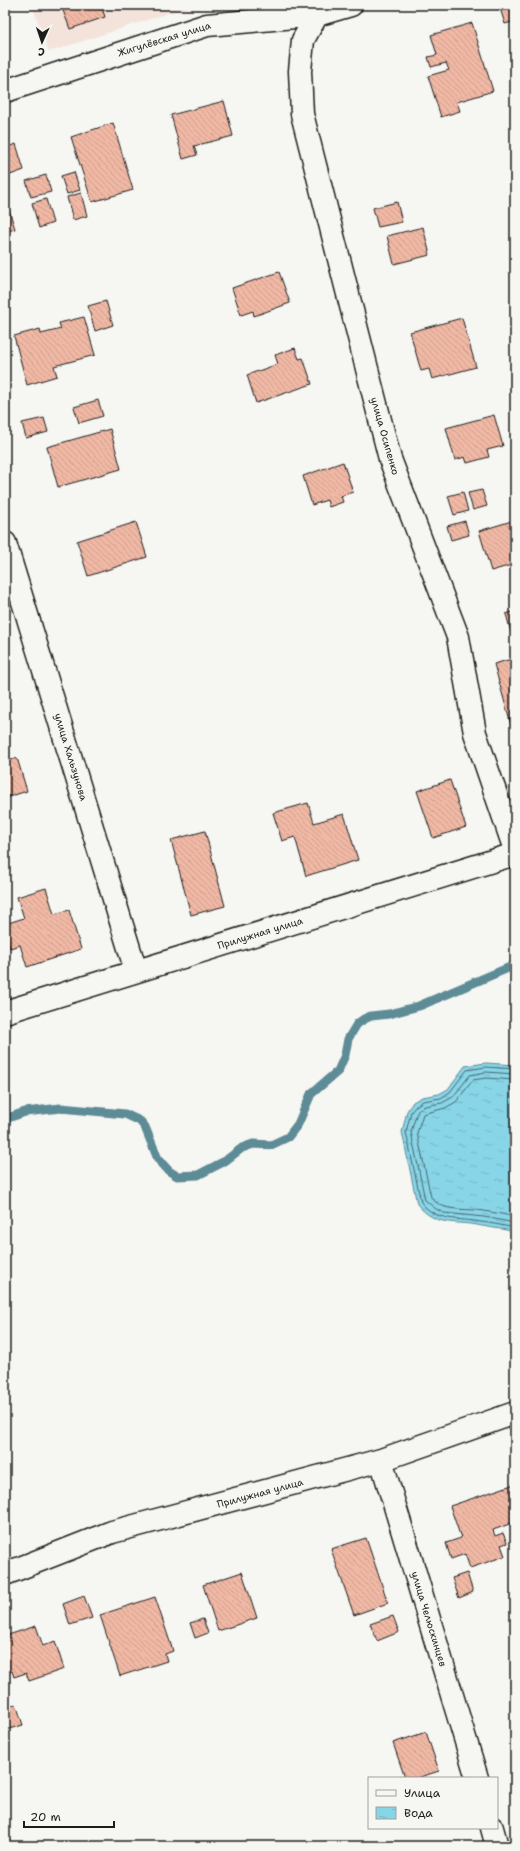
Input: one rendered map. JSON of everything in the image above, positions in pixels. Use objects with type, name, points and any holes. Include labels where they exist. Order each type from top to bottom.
[{"type":"street","name":"Жигулёвская улица","points":[[5,91],[245,13],[317,15],[351,5]]},
{"type":"street","name":"улица Осипенко","points":[[317,15],[303,40],[300,71],[302,114],[390,459],[458,637],[475,733],[515,850]]},
{"type":"street","name":"улица Хальзунова","points":[[5,543],[136,971]]},
{"type":"street","name":"Прилужная улица","points":[[5,1012],[515,854]]},
{"type":"street","name":"Прилужная улица","points":[[5,1574],[112,1532],[381,1460],[515,1413]]},
{"type":"street","name":"улица Челюскинцев","points":[[381,1460],[477,1777]]},
{"type":"street","points":[[492,1829],[497,1846]]},
{"type":"shaded area","points":[[32,5],[193,5],[49,52]]},
{"type":"water","points":[[486,1063],[515,1065],[515,1232],[473,1224],[447,1222],[432,1217],[424,1212],[417,1204],[402,1132],[407,1111],[413,1102],[422,1097],[439,1094],[448,1089],[465,1066]]},
{"type":"building","points":[[61,5],[101,5],[105,17],[70,29]]},
{"type":"building","points":[[499,5],[515,5],[515,21],[505,24]]},
{"type":"building","points":[[472,23],[493,91],[457,102],[460,111],[441,117],[428,76],[449,70],[446,63],[431,67],[428,57],[437,55],[431,35]]},
{"type":"building","points":[[224,101],[233,136],[194,146],[197,155],[183,159],[171,115]]},
{"type":"building","points":[[113,123],[133,190],[92,202],[71,137]]},
{"type":"building","points":[[16,144],[24,170],[10,175],[5,159],[5,148]]},
{"type":"building","points":[[74,172],[80,190],[67,194],[61,176]]},
{"type":"building","points":[[46,175],[51,192],[31,197],[26,181]]},
{"type":"building","points":[[81,193],[87,216],[73,220],[67,197]]},
{"type":"building","points":[[5,197],[15,229],[5,232]]},
{"type":"building","points":[[46,199],[53,223],[39,228],[32,203]]},
{"type":"building","points":[[397,202],[402,222],[378,227],[373,208]]},
{"type":"building","points":[[423,227],[430,255],[394,264],[387,236]]},
{"type":"building","points":[[279,272],[290,303],[254,316],[253,311],[241,315],[232,288]]},
{"type":"building","points":[[106,301],[113,325],[95,331],[88,306]]},
{"type":"building","points":[[84,317],[95,355],[54,366],[57,376],[27,385],[14,336],[40,329],[41,334],[61,329],[59,323]]},
{"type":"building","points":[[462,318],[476,367],[432,379],[429,369],[421,371],[410,332]]},
{"type":"building","points":[[295,348],[299,359],[303,358],[312,384],[256,403],[247,375],[278,364],[275,355]]},
{"type":"building","points":[[98,400],[103,416],[79,423],[74,407]]},
{"type":"building","points":[[494,415],[503,446],[487,450],[489,457],[467,463],[465,457],[455,460],[446,428]]},
{"type":"building","points":[[44,418],[48,432],[26,438],[22,423]]},
{"type":"building","points":[[110,429],[121,469],[58,487],[47,447]]},
{"type":"building","points":[[343,462],[353,492],[341,496],[343,502],[329,507],[327,500],[312,505],[303,476]]},
{"type":"building","points":[[482,490],[487,506],[473,510],[468,493]]},
{"type":"building","points":[[463,492],[468,511],[454,515],[448,496]]},
{"type":"building","points":[[515,520],[515,564],[491,571],[479,531]]},
{"type":"building","points":[[465,521],[469,535],[451,540],[447,526]]},
{"type":"building","points":[[136,522],[147,557],[88,576],[77,541]]},
{"type":"building","points":[[515,611],[515,647],[506,614]]},
{"type":"building","points":[[515,658],[515,731],[513,732],[494,664]]},
{"type":"building","points":[[17,758],[27,791],[5,798],[5,762]]},
{"type":"building","points":[[450,780],[466,827],[433,838],[417,791]]},
{"type":"building","points":[[308,803],[314,823],[344,814],[358,860],[306,876],[295,837],[282,841],[273,813]]},
{"type":"building","points":[[205,831],[225,906],[191,915],[171,840]]},
{"type":"building","points":[[46,888],[54,914],[69,910],[81,949],[27,967],[20,945],[10,948],[5,933],[5,924],[24,918],[17,897]]},
{"type":"building","points":[[515,1484],[515,1522],[493,1530],[495,1536],[503,1533],[507,1543],[501,1545],[505,1556],[470,1568],[465,1554],[451,1559],[446,1543],[461,1538],[450,1506]]},
{"type":"building","points":[[366,1538],[388,1603],[354,1615],[331,1549]]},
{"type":"building","points":[[242,1572],[257,1618],[218,1631],[203,1585]]},
{"type":"building","points":[[467,1573],[473,1592],[459,1598],[452,1578]]},
{"type":"building","points":[[84,1596],[92,1618],[70,1625],[63,1604]]},
{"type":"building","points":[[155,1597],[173,1651],[165,1654],[167,1661],[120,1676],[100,1615]]},
{"type":"building","points":[[393,1616],[399,1632],[377,1641],[370,1624]]},
{"type":"building","points":[[203,1619],[208,1633],[195,1638],[190,1623]]},
{"type":"building","points":[[36,1626],[43,1646],[55,1641],[64,1669],[29,1681],[26,1673],[14,1677],[12,1671],[5,1673],[5,1636]]},
{"type":"building","points":[[16,1704],[23,1725],[5,1730],[5,1707]]},
{"type":"building","points":[[426,1732],[439,1771],[420,1777],[405,1777],[393,1743]]},
{"type":"building","points":[[515,1771],[515,1787],[510,1773]]},
{"type":"waterway","points":[[5,1119],[25,1112],[61,1108],[125,1114],[140,1121],[145,1127],[158,1159],[169,1171],[177,1176],[198,1175],[225,1161],[242,1148],[253,1144],[271,1145],[288,1137],[298,1124],[311,1094],[338,1071],[345,1055],[348,1039],[357,1024],[364,1019],[371,1016],[389,1014],[419,1006],[515,965]]}]
